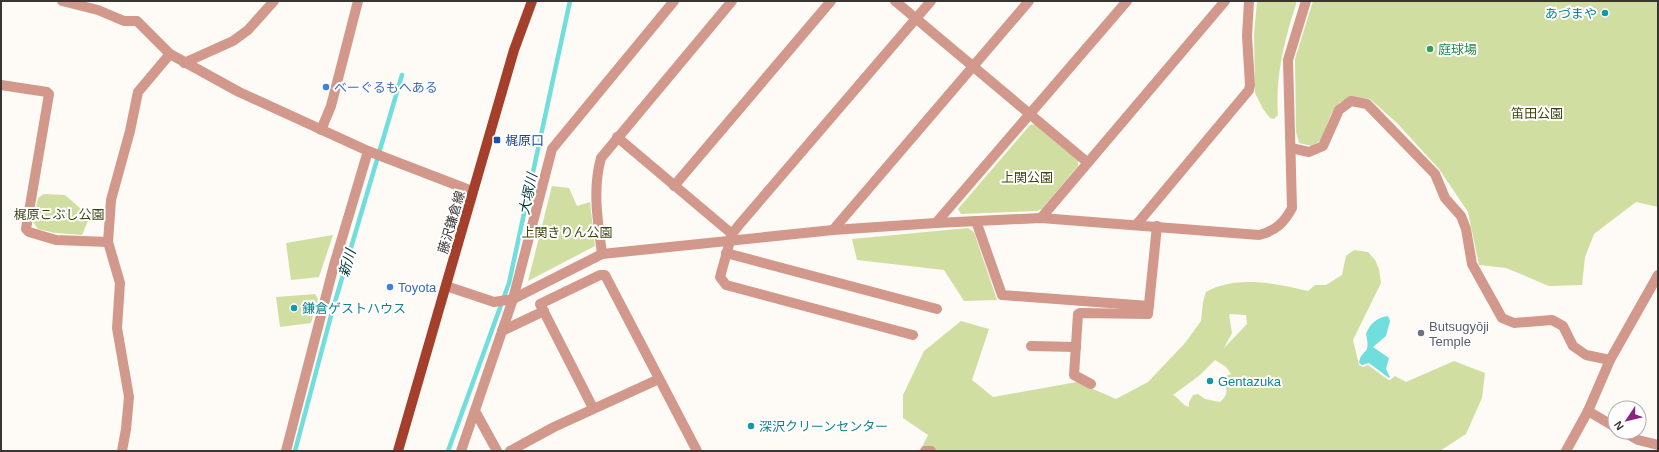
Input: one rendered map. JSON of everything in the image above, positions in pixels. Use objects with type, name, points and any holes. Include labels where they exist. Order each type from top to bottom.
[{"type":"main road","name":"藤沢鎌倉線","points":[[398,451],[514,50],[532,1]]},
{"type":"street","points":[[62,1],[98,10],[124,21],[137,21],[170,54],[239,92],[321,130],[472,192]]},
{"type":"street","points":[[184,63],[233,41],[248,30],[274,1]]},
{"type":"street","points":[[321,130],[331,106],[358,1]]},
{"type":"street","points":[[463,450],[513,299],[552,149],[674,1]]},
{"type":"street","points":[[602,254],[596,202],[596,184],[601,158],[732,1]]},
{"type":"street","points":[[674,186],[831,1]]},
{"type":"street","points":[[895,1],[1087,162]]},
{"type":"street","points":[[913,335],[726,284],[720,277],[731,238],[931,1]]},
{"type":"street","points":[[833,230],[1029,1]]},
{"type":"street","points":[[936,223],[1127,1]]},
{"type":"street","points":[[1041,218],[1225,1]]},
{"type":"street","points":[[1137,224],[1249,90],[1247,36],[1249,1]]},
{"type":"street","points":[[446,286],[494,302],[513,299],[602,254],[731,238],[936,223],[1041,218],[1137,224],[1259,235],[1269,233],[1281,225],[1292,208],[1288,60],[1306,1]]},
{"type":"street","points":[[122,451],[129,397],[117,328],[120,283],[108,242],[110,200],[130,131],[138,92],[170,54]]},
{"type":"street","points":[[1,85],[47,92],[49,94],[26,229],[29,232],[56,240],[108,242]]},
{"type":"street","points":[[1291,148],[1309,152],[1323,146],[1339,110],[1351,102],[1367,104],[1435,174],[1445,198],[1461,216],[1466,230],[1472,264],[1502,318],[1514,323],[1552,320],[1563,326],[1573,346],[1586,355],[1610,360]]},
{"type":"street","points":[[617,137],[731,238]]},
{"type":"street","points":[[286,451],[334,265],[368,150]]},
{"type":"street","points":[[976,221],[1002,295],[1148,306]]},
{"type":"street","points":[[1091,384],[1074,375],[1078,314],[1148,314],[1157,226]]},
{"type":"street","points":[[726,253],[937,308]]},
{"type":"street","points":[[502,331],[600,275],[605,275],[696,451]]},
{"type":"street","points":[[1566,451],[1588,411],[1610,360],[1658,275]]},
{"type":"street","points":[[523,294],[542,307],[593,408]]},
{"type":"street","points":[[1031,346],[1076,347]]},
{"type":"street","points":[[510,451],[593,408],[660,379]]},
{"type":"street","points":[[475,411],[497,451]]},
{"type":"street","points":[[1588,411],[1607,422]]},
{"type":"street","points":[[1638,440],[1658,445]]},
{"type":"street","points":[[925,451],[931,451]]},
{"type":"green space","points":[[1257,1],[1297,1],[1282,57],[1277,100],[1278,115],[1274,119],[1270,118],[1263,109],[1255,93],[1254,34]]},
{"type":"green space","name":"笛田公園","points":[[1313,1],[1658,1],[1658,207],[1636,202],[1594,234],[1585,257],[1582,285],[1549,286],[1506,268],[1479,265],[1468,212],[1439,169],[1397,123],[1370,99],[1354,97],[1340,102],[1331,114],[1321,140],[1312,146],[1299,143],[1296,132],[1295,59]]},
{"type":"green space","name":"上関公園","points":[[1036,124],[1078,160],[1078,166],[1042,209],[1037,211],[961,214],[958,209],[1030,125]]},
{"type":"green space","name":"上関きりん公園","points":[[552,186],[569,188],[577,206],[590,202],[595,246],[528,281]]},
{"type":"green space","name":"梶原こぶし公園","points":[[44,194],[65,195],[81,209],[88,221],[82,235],[55,233],[38,229],[33,222],[38,198]]},
{"type":"green space","points":[[968,228],[974,232],[997,300],[964,301],[944,270],[857,260],[852,239]]},
{"type":"green space","points":[[333,235],[319,277],[291,280],[286,243]]},
{"type":"green space","points":[[1354,250],[1368,252],[1375,260],[1379,269],[1381,283],[1353,340],[1359,365],[1363,367],[1368,365],[1387,379],[1390,380],[1395,376],[1406,382],[1454,361],[1485,373],[1482,398],[1466,434],[1440,451],[920,451],[928,435],[903,418],[903,395],[924,351],[961,321],[989,329],[972,380],[993,397],[1077,382],[1116,399],[1148,382],[1185,343],[1201,321],[1203,302],[1206,292],[1217,287],[1243,282],[1269,283],[1308,291],[1315,285],[1326,285],[1342,275],[1346,256]],"holes":[[[1229,314],[1246,315],[1247,324],[1224,348],[1232,333]],[[1215,360],[1226,367],[1231,374],[1226,376],[1226,395],[1220,402],[1205,399],[1198,394],[1193,395],[1189,402],[1189,407],[1173,395],[1200,375]]]},
{"type":"green space","points":[[315,294],[318,299],[311,323],[280,327],[276,297]]},
{"type":"water","points":[[1388,316],[1390,321],[1386,336],[1373,347],[1389,358],[1386,369],[1390,377],[1389,378],[1369,363],[1362,365],[1359,363],[1360,358],[1367,349],[1366,334],[1369,328],[1380,318]]},
{"type":"waterway","name":"大塚川","points":[[448,451],[509,283],[570,1]]},
{"type":"waterway","name":"新川","points":[[295,451],[332,312],[402,75]]},
{"type":"place","name":"あづまや","points":[[1605,13]]},
{"type":"place","name":"庭球場","points":[[1430,49]]},
{"type":"place","name":"べーぐるもへある","points":[[326,87]]},
{"type":"place","name":"梶原口","points":[[497,140]]},
{"type":"place","name":"Toyota","points":[[390,287]]},
{"type":"place","name":"鎌倉ゲストハウス","points":[[294,308]]},
{"type":"place","name":"Butsugyōji Temple","points":[[1421,333]]},
{"type":"place","name":"Gentazuka","points":[[1210,381]]},
{"type":"place","name":"深沢クリーンセンター","points":[[751,426]]}]
